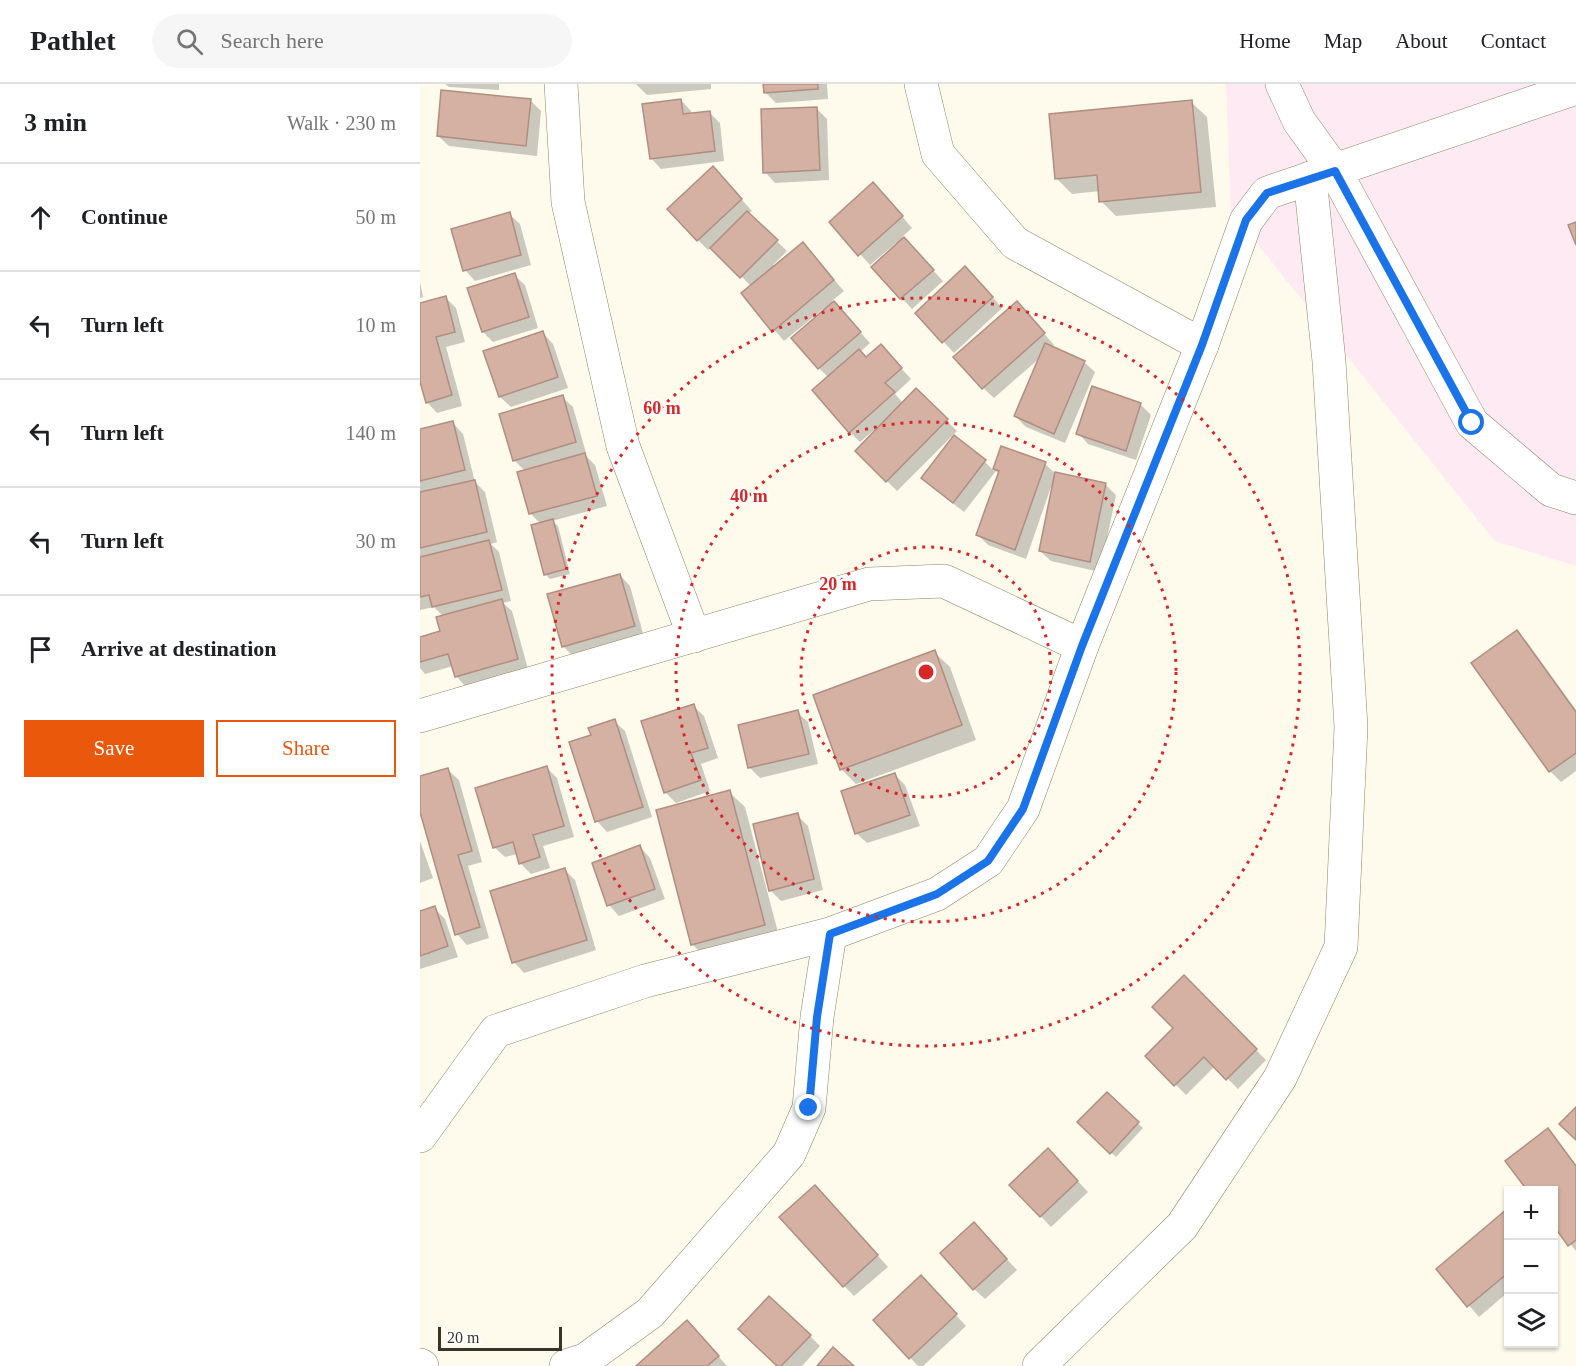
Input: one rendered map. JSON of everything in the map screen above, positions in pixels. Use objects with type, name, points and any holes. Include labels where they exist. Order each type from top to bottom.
[{"type":"street","points":[[561,84],[568,202],[623,446],[694,636]]},
{"type":"street","points":[[921,84],[938,154],[1015,243],[1202,345]]},
{"type":"street","points":[[1282,84],[1323,175],[1472,423],[1551,490],[1576,498]]},
{"type":"street","points":[[420,1136],[496,1031],[645,981],[830,934],[937,894],[988,861],[1023,809],[1082,646],[1202,345],[1246,220],[1267,193],[1576,88]]},
{"type":"street","points":[[1039,1366],[1182,1226],[1280,1078],[1341,947],[1352,727],[1329,361],[1323,175]]},
{"type":"street","points":[[420,716],[869,584],[944,580],[1082,646]]},
{"type":"street","points":[[566,1366],[585,1360],[650,1313],[789,1154],[809,1108],[817,1017],[830,934]]},
{"type":"shaded area","points":[[1226,84],[1576,84],[1576,566],[1495,541],[1231,211]]},
{"type":"building","points":[[763,84],[818,84],[818,89],[764,93]]},
{"type":"building","points":[[441,90],[531,99],[526,146],[437,136]]},
{"type":"building","points":[[681,99],[683,114],[710,111],[715,151],[650,159],[642,104]]},
{"type":"building","points":[[1192,100],[1201,192],[1099,202],[1097,175],[1055,179],[1049,114]]},
{"type":"building","points":[[817,107],[820,170],[763,173],[761,109]]},
{"type":"building","points":[[713,166],[742,199],[697,241],[667,209]]},
{"type":"building","points":[[873,182],[903,216],[858,256],[829,222]]},
{"type":"building","points":[[747,211],[778,240],[740,278],[710,248]]},
{"type":"building","points":[[510,212],[521,255],[463,271],[451,229]]},
{"type":"building","points":[[1576,222],[1576,245],[1568,225]]},
{"type":"building","points":[[904,237],[934,270],[900,299],[871,267]]},
{"type":"building","points":[[803,242],[834,280],[772,332],[741,293]]},
{"type":"building","points":[[965,266],[993,297],[942,343],[915,313]]},
{"type":"building","points":[[515,273],[529,317],[482,332],[467,288]]},
{"type":"building","points":[[446,296],[455,332],[436,337],[452,395],[426,403],[420,382],[420,303]]},
{"type":"building","points":[[834,301],[861,332],[818,369],[791,338]]},
{"type":"building","points":[[1017,301],[1045,333],[982,389],[953,357]]},
{"type":"building","points":[[543,331],[558,377],[499,397],[483,351]]},
{"type":"building","points":[[1045,343],[1085,361],[1054,434],[1014,416]]},
{"type":"building","points":[[881,344],[902,368],[885,383],[895,392],[849,433],[812,390],[859,349],[866,357]]},
{"type":"building","points":[[1092,386],[1141,403],[1126,451],[1076,434]]},
{"type":"building","points":[[916,388],[948,419],[886,482],[855,451]]},
{"type":"building","points":[[563,395],[576,442],[513,461],[499,414]]},
{"type":"building","points":[[453,421],[465,470],[420,481],[420,429]]},
{"type":"building","points":[[954,435],[986,460],[953,503],[921,478]]},
{"type":"building","points":[[1001,446],[1046,462],[1015,550],[976,535],[999,471],[993,469]]},
{"type":"building","points":[[585,453],[597,496],[529,514],[517,472]]},
{"type":"building","points":[[1055,472],[1106,483],[1090,562],[1039,551]]},
{"type":"building","points":[[475,480],[487,532],[420,548],[420,492]]},
{"type":"building","points":[[553,519],[566,569],[544,575],[531,525]]},
{"type":"building","points":[[489,540],[502,590],[432,607],[429,595],[420,597],[420,557]]},
{"type":"building","points":[[620,574],[635,626],[562,647],[547,594]]},
{"type":"building","points":[[502,599],[518,659],[455,677],[448,654],[420,662],[420,637],[440,631],[436,617]]},
{"type":"building","points":[[1517,630],[1576,712],[1576,753],[1549,772],[1471,663]]},
{"type":"building","points":[[935,650],[962,725],[840,770],[813,695]]},
{"type":"building","points":[[694,704],[708,748],[691,753],[701,780],[664,793],[641,721]]},
{"type":"building","points":[[798,710],[809,754],[748,768],[738,725]]},
{"type":"building","points":[[615,719],[643,807],[595,822],[569,742],[591,735],[588,728]]},
{"type":"building","points":[[547,766],[564,826],[533,835],[540,857],[519,864],[513,842],[493,848],[475,788]]},
{"type":"building","points":[[448,768],[472,851],[458,855],[480,927],[455,935],[420,812],[420,776]]},
{"type":"building","points":[[895,773],[910,815],[855,834],[841,791]]},
{"type":"building","points":[[730,790],[765,925],[691,945],[656,810]]},
{"type":"building","points":[[798,813],[814,879],[769,891],[753,824]]},
{"type":"building","points":[[640,845],[655,889],[607,906],[592,863]]},
{"type":"building","points":[[565,868],[587,940],[512,963],[490,891]]},
{"type":"building","points":[[435,906],[448,946],[420,956],[420,911]]},
{"type":"building","points":[[1184,975],[1257,1049],[1226,1080],[1204,1057],[1174,1086],[1145,1056],[1173,1028],[1152,1007]]},
{"type":"building","points":[[1107,1092],[1139,1122],[1110,1154],[1077,1122]]},
{"type":"building","points":[[1576,1107],[1576,1140],[1559,1124]]},
{"type":"building","points":[[1548,1128],[1576,1166],[1576,1240],[1568,1246],[1558,1232],[1558,1186],[1524,1186],[1505,1161]]},
{"type":"building","points":[[1048,1148],[1078,1181],[1040,1217],[1009,1185]]},
{"type":"building","points":[[815,1185],[878,1255],[843,1287],[779,1217]]},
{"type":"building","points":[[1504,1211],[1504,1276],[1467,1307],[1436,1269]]},
{"type":"building","points":[[974,1222],[1007,1259],[973,1290],[940,1253]]},
{"type":"building","points":[[921,1275],[957,1314],[909,1359],[873,1320]]},
{"type":"building","points":[[769,1296],[811,1335],[781,1366],[777,1366],[738,1329]]},
{"type":"building","points":[[687,1320],[719,1356],[707,1366],[636,1366]]},
{"type":"building","points":[[833,1347],[854,1366],[817,1366]]},
{"type":"route","points":[[809,1108],[817,1017],[830,934],[937,894],[988,861],[1023,809],[1082,646],[1202,345],[1246,220],[1267,193],[1335,171],[1472,423]]}]
